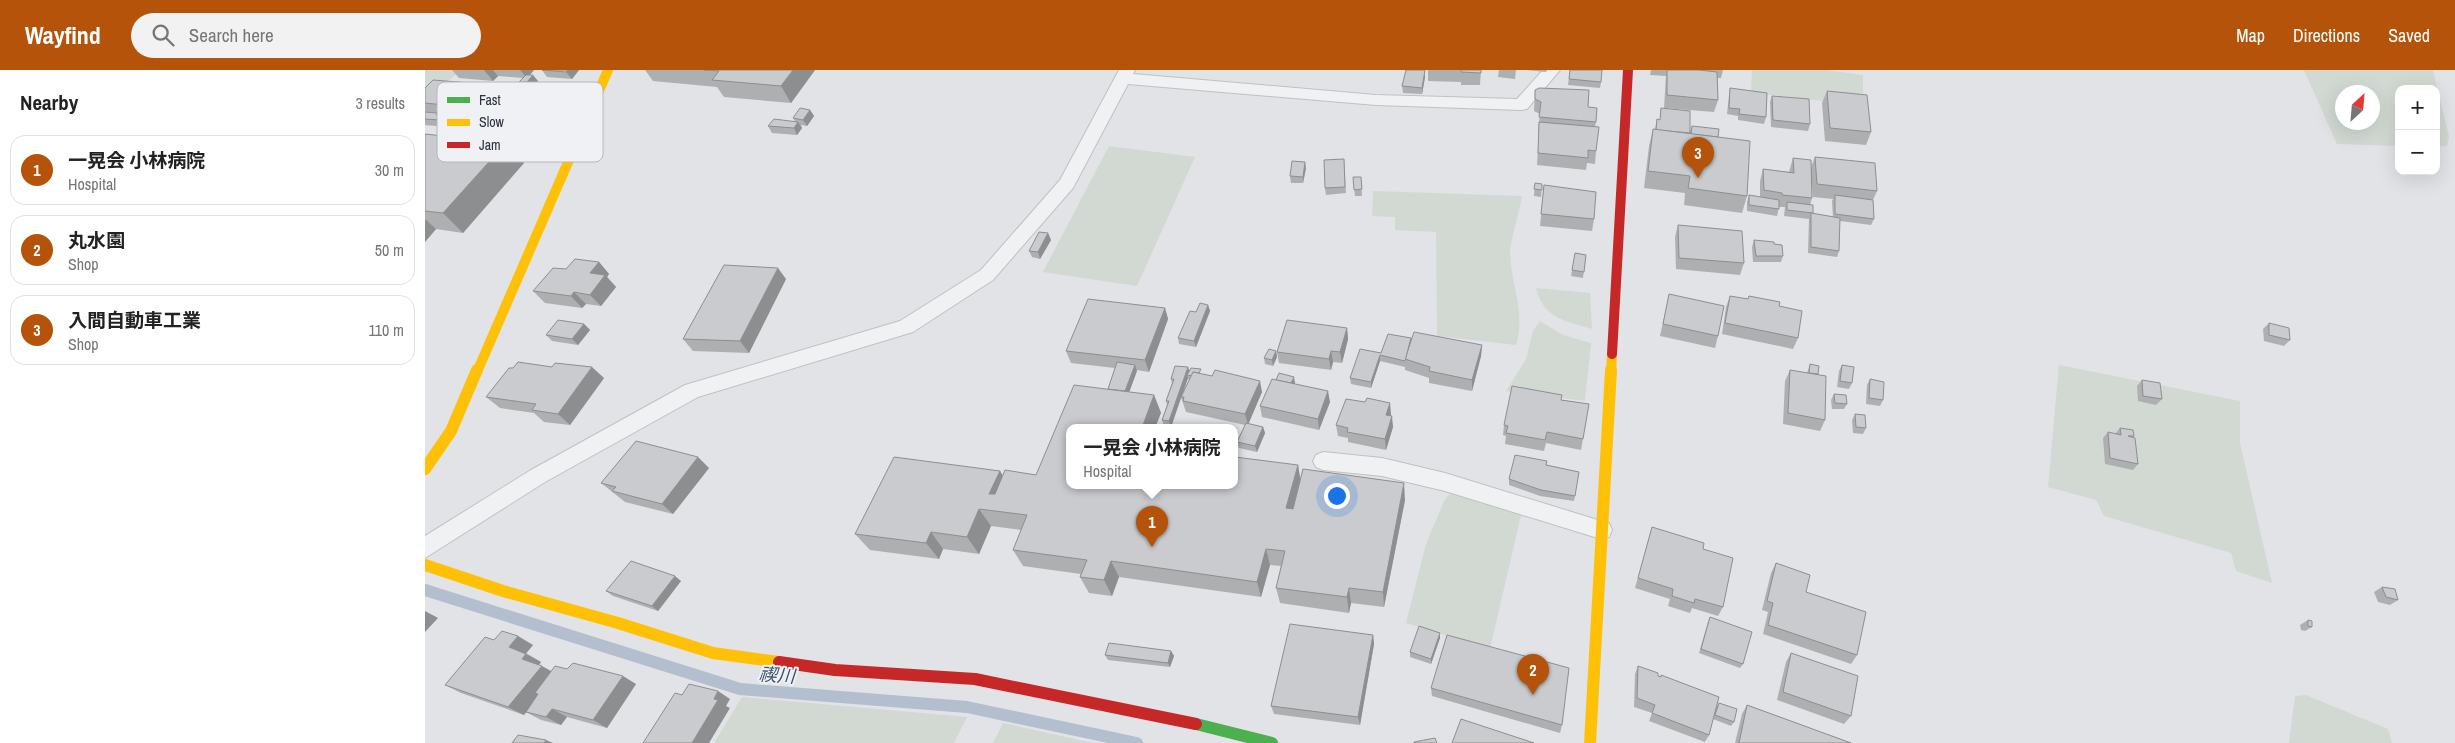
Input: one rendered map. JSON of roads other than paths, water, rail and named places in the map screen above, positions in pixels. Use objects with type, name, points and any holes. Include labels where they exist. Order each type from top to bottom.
[{"type":"street","points":[[603,84],[609,70]]},
{"type":"street","points":[[1590,743],[1628,70]]},
{"type":"street","points":[[425,469],[451,431],[569,162]]},
{"type":"street","points":[[425,565],[503,592],[618,623],[713,653],[835,670],[975,679],[1231,731],[1271,743]]},
{"type":"lane","points":[[425,548],[538,476],[692,391],[906,327],[987,275],[1067,184],[1125,74],[1376,100],[1521,105],[1552,70]]},
{"type":"lane","points":[[1323,461],[1382,467],[1445,482],[1601,530]]},
{"type":"waterway","name":"禊川","points":[[425,590],[740,689],[967,707],[1137,743]]},
{"type":"place","name":"入間自動車工業","points":[[1698,178]]},
{"type":"place","name":"一晃会 小林病院","points":[[1152,547]]},
{"type":"place","name":"丸水園","points":[[1533,695]]}]
